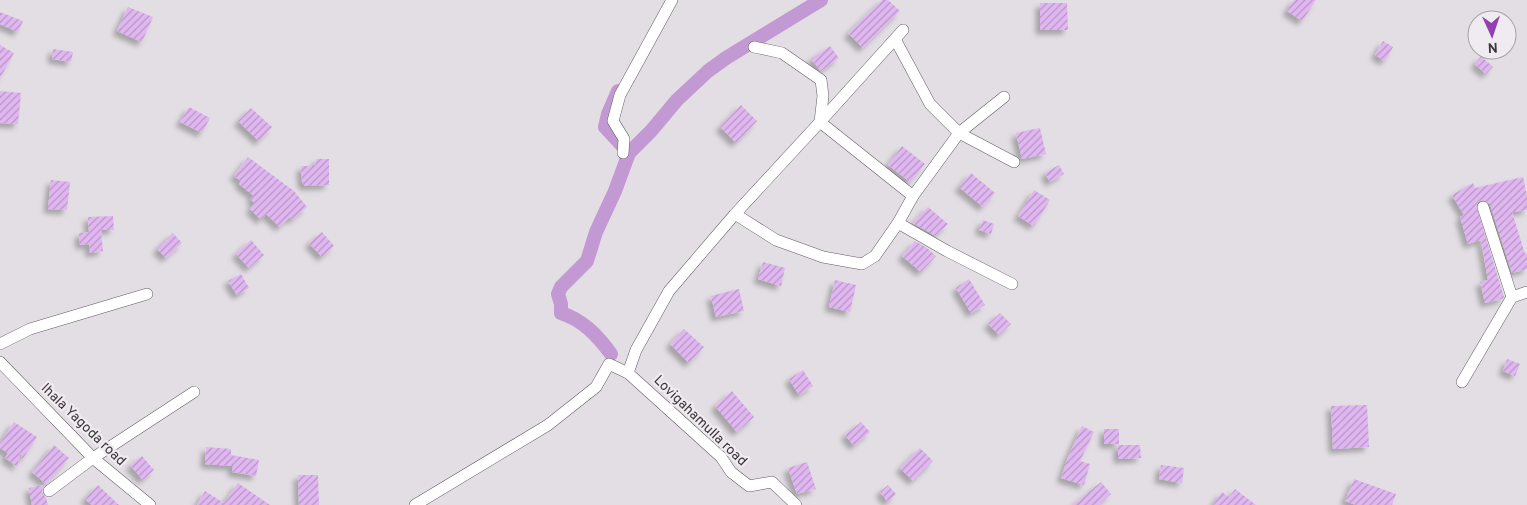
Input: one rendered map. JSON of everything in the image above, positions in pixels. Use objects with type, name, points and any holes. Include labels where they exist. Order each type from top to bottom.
[{"type":"street","points":[[623,153],[624,139],[613,121],[620,95],[672,0]]},
{"type":"street","points":[[628,373],[636,350],[669,291],[735,214],[899,34],[930,104],[959,133],[1014,162]]},
{"type":"street","points":[[754,47],[782,53],[820,80],[823,96],[820,122]]},
{"type":"street","points":[[735,214],[776,240],[823,256],[862,264],[876,256],[913,196],[959,133],[1004,97]]},
{"type":"street","points":[[820,122],[913,196]]},
{"type":"street","points":[[1483,206],[1512,297]]},
{"type":"street","points":[[898,223],[947,251],[1012,284]]},
{"type":"street","points":[[1462,382],[1512,297],[1527,292]]},
{"type":"street","points":[[0,344],[30,328],[147,294]]},
{"type":"street","name":"Ihala Yagoda road","points":[[0,362],[93,458],[150,505]]},
{"type":"street","name":"Lovigahamulla road","points":[[415,505],[548,426],[596,387],[609,364],[628,373],[721,457],[731,472],[749,486],[772,482],[796,505]]},
{"type":"street","points":[[48,491],[93,458],[194,392]]},
{"type":"building","points":[[882,0],[888,0],[900,11],[863,48],[848,33]]},
{"type":"building","points":[[1294,0],[1316,0],[1302,21],[1287,11]]},
{"type":"building","points":[[1040,3],[1067,3],[1068,30],[1040,30]]},
{"type":"building","points":[[128,7],[153,17],[142,42],[117,31]]},
{"type":"building","points":[[0,12],[23,21],[18,32],[0,24]]},
{"type":"building","points":[[1383,41],[1393,47],[1385,61],[1375,55]]},
{"type":"building","points":[[0,45],[14,53],[0,78]]},
{"type":"building","points":[[830,46],[839,58],[821,71],[811,59]]},
{"type":"building","points":[[53,49],[73,52],[71,62],[52,59]]},
{"type":"building","points":[[1478,60],[1485,60],[1493,67],[1486,74],[1475,64]]},
{"type":"building","points":[[0,91],[21,93],[18,124],[0,123]]},
{"type":"building","points":[[741,105],[757,121],[736,143],[720,127]]},
{"type":"building","points":[[189,107],[210,118],[202,133],[180,122]]},
{"type":"building","points":[[251,108],[272,127],[259,141],[238,121]]},
{"type":"building","points":[[1040,128],[1046,154],[1022,159],[1016,133]]},
{"type":"building","points":[[902,146],[925,164],[910,182],[888,165]]},
{"type":"building","points":[[248,157],[294,191],[307,207],[292,220],[290,217],[280,227],[266,214],[261,220],[250,209],[255,203],[250,199],[254,196],[239,184],[241,181],[234,176]]},
{"type":"building","points":[[316,159],[329,159],[329,185],[305,186],[302,182],[301,166],[316,166]]},
{"type":"building","points":[[1059,165],[1064,174],[1050,182],[1045,173]]},
{"type":"building","points":[[971,173],[995,193],[983,207],[959,187]]},
{"type":"building","points":[[1523,177],[1527,197],[1527,210],[1512,212],[1525,254],[1527,253],[1527,269],[1512,273],[1490,204],[1484,200],[1476,205],[1504,297],[1485,303],[1480,282],[1488,280],[1481,240],[1468,244],[1460,217],[1464,215],[1452,195],[1473,183],[1475,188]]},
{"type":"building","points":[[51,180],[70,182],[67,210],[48,209]]},
{"type":"building","points":[[1034,190],[1050,200],[1034,226],[1018,216]]},
{"type":"building","points":[[928,207],[948,224],[936,236],[913,223]]},
{"type":"building","points":[[113,216],[114,230],[101,230],[103,251],[90,253],[89,244],[80,245],[79,233],[89,232],[88,217]]},
{"type":"building","points":[[983,220],[994,224],[991,234],[979,230]]},
{"type":"building","points":[[322,232],[334,246],[322,257],[309,243]]},
{"type":"building","points":[[173,233],[182,243],[166,258],[157,249]]},
{"type":"building","points":[[251,240],[264,255],[249,268],[236,254]]},
{"type":"building","points":[[915,241],[936,256],[921,272],[902,256]]},
{"type":"building","points":[[763,262],[785,268],[781,286],[758,279]]},
{"type":"building","points":[[241,274],[249,288],[237,295],[228,281]]},
{"type":"building","points":[[969,279],[985,305],[971,313],[956,288]]},
{"type":"building","points":[[835,280],[856,285],[850,312],[829,307]]},
{"type":"building","points":[[739,289],[744,311],[716,317],[711,296]]},
{"type":"building","points":[[1000,313],[1011,324],[999,335],[988,324]]},
{"type":"building","points":[[684,329],[704,347],[689,363],[670,344]]},
{"type":"building","points":[[1507,359],[1520,364],[1515,376],[1503,371]]},
{"type":"building","points":[[803,370],[813,386],[799,395],[789,379]]},
{"type":"building","points":[[732,391],[754,417],[737,432],[715,406]]},
{"type":"building","points":[[1367,405],[1369,447],[1333,449],[1331,406]]},
{"type":"building","points":[[14,422],[37,437],[22,460],[20,450],[18,467],[5,458],[8,453],[0,448],[0,443]]},
{"type":"building","points":[[861,422],[870,432],[854,446],[845,435]]},
{"type":"building","points":[[1082,426],[1094,432],[1080,461],[1090,464],[1084,485],[1061,478]]},
{"type":"building","points":[[1104,429],[1119,429],[1119,444],[1104,444]]},
{"type":"building","points":[[54,445],[69,458],[46,484],[32,472]]},
{"type":"building","points":[[1118,445],[1140,445],[1141,458],[1118,459]]},
{"type":"building","points":[[206,447],[231,449],[231,455],[259,460],[256,476],[232,472],[233,466],[205,464]]},
{"type":"building","points":[[920,448],[933,461],[913,481],[900,468]]},
{"type":"building","points":[[142,456],[154,470],[143,480],[130,465]]},
{"type":"building","points":[[807,462],[816,489],[797,494],[788,468]]},
{"type":"building","points":[[1161,465],[1184,468],[1182,483],[1159,479]]},
{"type":"building","points":[[298,475],[318,475],[319,505],[299,505]]},
{"type":"building","points":[[1354,479],[1396,494],[1392,505],[1356,505],[1345,501]]},
{"type":"building","points":[[1101,482],[1111,494],[1098,505],[1073,505]]},
{"type":"building","points":[[238,483],[270,505],[197,505],[205,491],[224,503]]},
{"type":"building","points":[[43,485],[42,492],[48,505],[32,505],[29,488]]},
{"type":"building","points":[[98,485],[119,505],[92,505],[85,499]]},
{"type":"building","points":[[888,485],[896,494],[888,502],[880,492]]},
{"type":"building","points":[[1235,489],[1256,505],[1213,505],[1222,492],[1229,497]]},
{"type":"waterway","points":[[611,354],[601,341],[583,324],[561,313],[558,294],[561,287],[587,261],[596,232],[615,191],[629,153],[651,131],[677,100],[708,71],[821,0]]},
{"type":"waterway","points":[[618,91],[608,114],[605,127],[629,153]]}]
